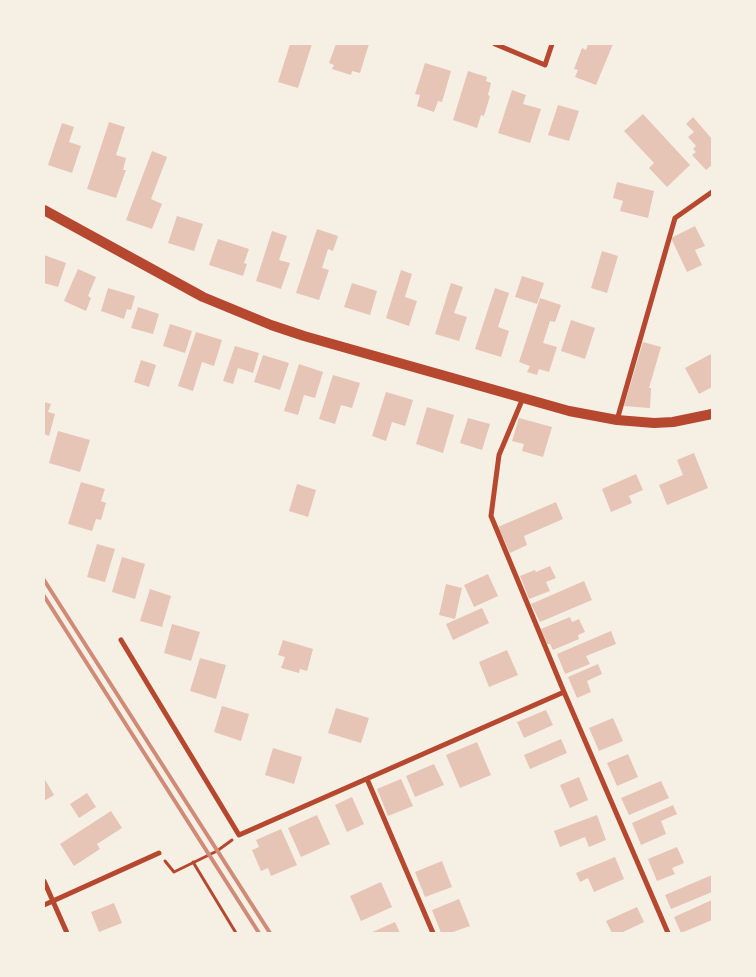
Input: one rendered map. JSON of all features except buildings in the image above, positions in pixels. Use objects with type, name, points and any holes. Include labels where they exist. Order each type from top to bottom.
[{"type":"main road","points":[[44,210],[172,281],[263,322],[304,336],[570,411],[617,420],[654,423],[673,422],[712,414]]},
{"type":"street","points":[[495,44],[545,65],[552,44]]},
{"type":"street","points":[[617,420],[675,218],[712,192]]},
{"type":"street","points":[[523,398],[499,455],[491,516],[564,692],[668,933]]},
{"type":"street","points":[[121,640],[239,835],[564,692]]},
{"type":"street","points":[[367,779],[432,933]]},
{"type":"street","points":[[44,905],[159,852]]},
{"type":"street","points":[[44,881],[67,933]]},
{"type":"path","points":[[159,852],[174,872],[217,851],[239,835]]},
{"type":"path","points":[[193,862],[236,933]]},
{"type":"railway","points":[[44,580],[270,933]]},
{"type":"railway","points":[[44,596],[259,933]]}]
